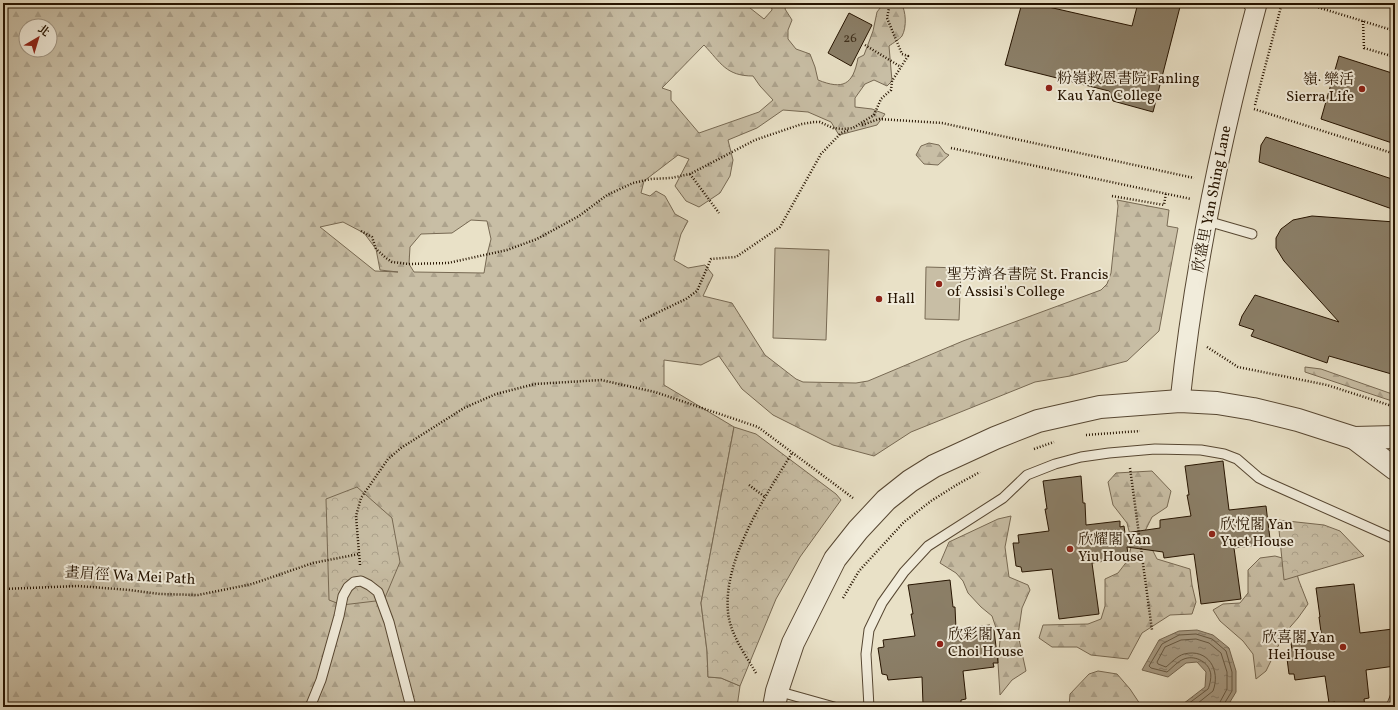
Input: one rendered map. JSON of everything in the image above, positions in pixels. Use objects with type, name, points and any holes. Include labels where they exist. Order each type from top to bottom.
[{"type":"street","name":"欣盛里 Yan Shing Lane","points":[[1180,401],[1186,342],[1206,220],[1219,158],[1257,4],[1253,3]]},
{"type":"street","points":[[775,699],[793,643],[835,558],[858,530],[886,500],[910,481],[934,466],[995,438],[1038,422],[1100,407],[1180,401],[1253,409],[1298,420],[1354,438],[1395,437]]},
{"type":"street","points":[[1354,438],[1395,469]]},
{"type":"lane","points":[[1206,220],[1252,234]]},
{"type":"lane","points":[[870,707],[866,654],[869,630],[882,603],[904,572],[928,546],[1003,498],[1027,475],[1054,464],[1080,457],[1155,449],[1193,450],[1224,454],[1237,459],[1258,478],[1395,539]]},
{"type":"lane","points":[[310,707],[321,680],[343,596],[348,587],[354,582],[361,581],[378,592],[389,622],[411,707]]},
{"type":"lane","points":[[1391,707],[1395,697]]},
{"type":"lane","points":[[775,699],[834,707]]},
{"type":"path","points":[[361,231],[372,237],[376,249],[392,262],[409,264],[448,263],[507,250],[537,239],[579,216],[607,195],[634,183],[651,179],[671,178],[690,174],[755,140],[802,124],[820,122],[833,128],[853,128],[874,115],[880,99],[891,90],[892,81],[908,56],[902,54],[887,18],[890,3]]},
{"type":"path","points":[[1220,3],[1234,8]]},
{"type":"path","points":[[1304,3],[1395,31]]},
{"type":"path","points":[[1363,21],[1364,48],[1395,58]]},
{"type":"path","points":[[864,44],[901,67]]},
{"type":"path","points":[[1254,109],[1395,154]]},
{"type":"path","points":[[640,321],[686,299],[697,291],[711,259],[736,258],[780,227],[821,154],[841,133],[879,119],[942,123],[1194,178]]},
{"type":"path","points":[[951,148],[1191,199]]},
{"type":"path","points":[[690,174],[719,213]]},
{"type":"path","points":[[1112,196],[1164,205],[1166,193]]},
{"type":"path","points":[[361,581],[356,516],[361,498],[388,459],[401,448],[449,416],[464,408],[496,394],[535,384],[601,380],[656,392],[758,427],[853,498]]},
{"type":"path","points":[[1125,432],[1152,630]]},
{"type":"path","points":[[756,673],[736,639],[728,613],[729,580],[742,545],[765,497],[792,453]]},
{"type":"path","points":[[749,485],[765,497]]},
{"type":"path","name":"畫眉徑 Wa Mei Path","points":[[3,589],[78,586],[160,594],[198,595],[252,584],[314,562],[359,554]]},
{"type":"green space","points":[[3,3],[746,3],[745,4],[764,19],[772,10],[771,3],[787,3],[785,9],[792,20],[788,30],[788,39],[796,49],[810,54],[818,80],[834,85],[840,85],[846,83],[850,79],[856,67],[858,58],[864,55],[873,31],[877,12],[884,3],[901,3],[904,10],[905,19],[904,32],[901,37],[889,46],[892,81],[887,86],[874,80],[865,84],[855,98],[855,107],[872,109],[885,114],[877,125],[839,135],[831,122],[808,112],[783,110],[757,128],[728,140],[733,160],[730,176],[720,193],[699,207],[686,201],[675,186],[689,159],[678,155],[644,181],[641,193],[650,196],[656,191],[665,196],[675,214],[688,221],[681,234],[674,260],[688,268],[705,265],[713,275],[703,296],[732,303],[765,355],[796,379],[803,382],[856,383],[868,381],[963,341],[1101,290],[1107,284],[1111,273],[1118,206],[1117,200],[1169,210],[1167,226],[1178,228],[1159,331],[1127,361],[1070,376],[1035,382],[911,432],[874,456],[833,445],[773,415],[742,389],[719,356],[701,365],[664,360],[664,385],[734,427],[701,603],[707,651],[708,677],[721,678],[740,686],[737,707],[3,707]],"holes":[[[704,45],[720,63],[730,71],[736,74],[753,76],[773,100],[759,112],[699,133],[671,100],[671,91],[662,88]],[[471,220],[487,221],[491,239],[484,273],[414,272],[409,264],[410,247],[421,234],[452,233]],[[343,222],[364,233],[376,249],[380,270],[398,272],[375,271],[320,227]]]},
{"type":"green space","points":[[929,143],[939,145],[945,153],[949,155],[938,165],[924,164],[916,155],[921,146]]},
{"type":"green space","points":[[775,248],[829,250],[826,340],[773,338]]},
{"type":"green space","points":[[926,267],[961,268],[959,320],[925,319]]},
{"type":"green space","points":[[1305,367],[1321,369],[1395,395],[1395,402],[1305,372]]},
{"type":"green space","points":[[734,427],[756,434],[836,494],[841,500],[800,557],[776,599],[740,686],[721,678],[708,677],[707,651],[701,603]]},
{"type":"green space","points":[[1152,471],[1171,491],[1167,507],[1152,517],[1144,533],[1157,559],[1190,569],[1196,602],[1192,614],[1170,615],[1142,633],[1128,659],[1091,655],[1077,647],[1052,647],[1039,638],[1043,625],[1088,624],[1101,619],[1105,606],[1105,579],[1118,573],[1128,560],[1132,543],[1127,523],[1113,505],[1108,482],[1116,473]]},
{"type":"green space","points":[[357,487],[392,518],[400,562],[384,600],[342,605],[329,600],[326,499]]},
{"type":"green space","points":[[1011,516],[1005,547],[1009,577],[1028,585],[1030,590],[1022,608],[1018,635],[1026,671],[1012,680],[1000,695],[998,663],[1000,640],[992,616],[968,593],[963,581],[956,573],[940,563],[949,542],[998,519]]},
{"type":"green space","points":[[1278,520],[1324,525],[1340,531],[1364,556],[1284,580]]},
{"type":"green space","points":[[1275,556],[1293,561],[1308,604],[1284,634],[1266,671],[1256,679],[1253,654],[1243,641],[1220,621],[1213,610],[1223,604],[1240,603],[1248,593],[1248,570],[1260,558]]},
{"type":"green space","points":[[1098,671],[1117,674],[1130,689],[1142,707],[1069,707],[1070,694],[1089,674]]},
{"type":"water","points":[[1197,630],[1213,635],[1229,648],[1236,671],[1236,692],[1227,707],[1179,707],[1205,687],[1206,672],[1197,662],[1186,663],[1168,677],[1142,670],[1159,640],[1179,631]]},
{"type":"building","points":[[1022,3],[1031,3],[1132,26],[1138,3],[1181,3],[1153,112],[1113,101],[1109,91],[1005,65]]},
{"type":"building","points":[[849,13],[872,25],[851,66],[828,53]]},
{"type":"building","name":"嶺· 樂活 Sierra Life","points":[[1339,56],[1395,74],[1395,144],[1321,119]]},
{"type":"building","points":[[1266,137],[1395,180],[1395,210],[1259,162],[1261,145]]},
{"type":"building","points":[[1312,216],[1395,222],[1395,375],[1329,356],[1327,363],[1251,336],[1254,330],[1239,325],[1242,316],[1255,295],[1339,322],[1284,261],[1276,248],[1276,238],[1281,229],[1293,220]]},
{"type":"building","points":[[1223,461],[1229,510],[1266,506],[1270,539],[1265,540],[1266,544],[1234,548],[1241,599],[1201,604],[1194,554],[1164,558],[1163,552],[1127,547],[1128,554],[1123,554],[1123,558],[1092,563],[1099,614],[1059,619],[1052,569],[1022,572],[1021,567],[1016,566],[1013,543],[1019,543],[1018,535],[1049,531],[1045,509],[1047,509],[1043,481],[1081,476],[1083,503],[1085,503],[1086,525],[1120,521],[1120,527],[1124,526],[1125,533],[1160,528],[1160,520],[1191,516],[1187,495],[1189,495],[1185,466]]},
{"type":"building","name":"欣彩閣 Yan Choi House","points":[[950,580],[953,607],[955,607],[956,629],[990,625],[990,630],[994,630],[998,663],[993,663],[994,667],[963,671],[966,699],[961,700],[961,707],[928,707],[928,704],[923,704],[922,677],[888,680],[887,675],[882,674],[878,648],[884,647],[883,640],[915,636],[908,585]]},
{"type":"building","name":"欣喜閣 Yan Hei House","points":[[1354,584],[1360,633],[1393,629],[1395,634],[1395,666],[1366,670],[1369,698],[1364,699],[1365,707],[1336,707],[1335,702],[1329,703],[1325,676],[1295,680],[1294,674],[1289,674],[1286,651],[1292,650],[1291,643],[1322,639],[1316,588]]},
{"type":"place","name":"粉嶺救恩書院 Fanling Kau Yan College","points":[[1049,88]]},
{"type":"place","name":"嶺· 樂活 Sierra Life","points":[[1362,89]]},
{"type":"place","name":"聖芳濟各書院 St. Francis of Assisi's College","points":[[939,284]]},
{"type":"place","name":"Hall","points":[[879,299]]},
{"type":"place","name":"欣悅閣 Yan Yuet House","points":[[1212,534]]},
{"type":"place","name":"欣耀閣 Yan Yiu House","points":[[1070,549]]},
{"type":"place","name":"欣彩閣 Yan Choi House","points":[[940,644]]},
{"type":"place","name":"欣喜閣 Yan Hei House","points":[[1343,647]]}]
